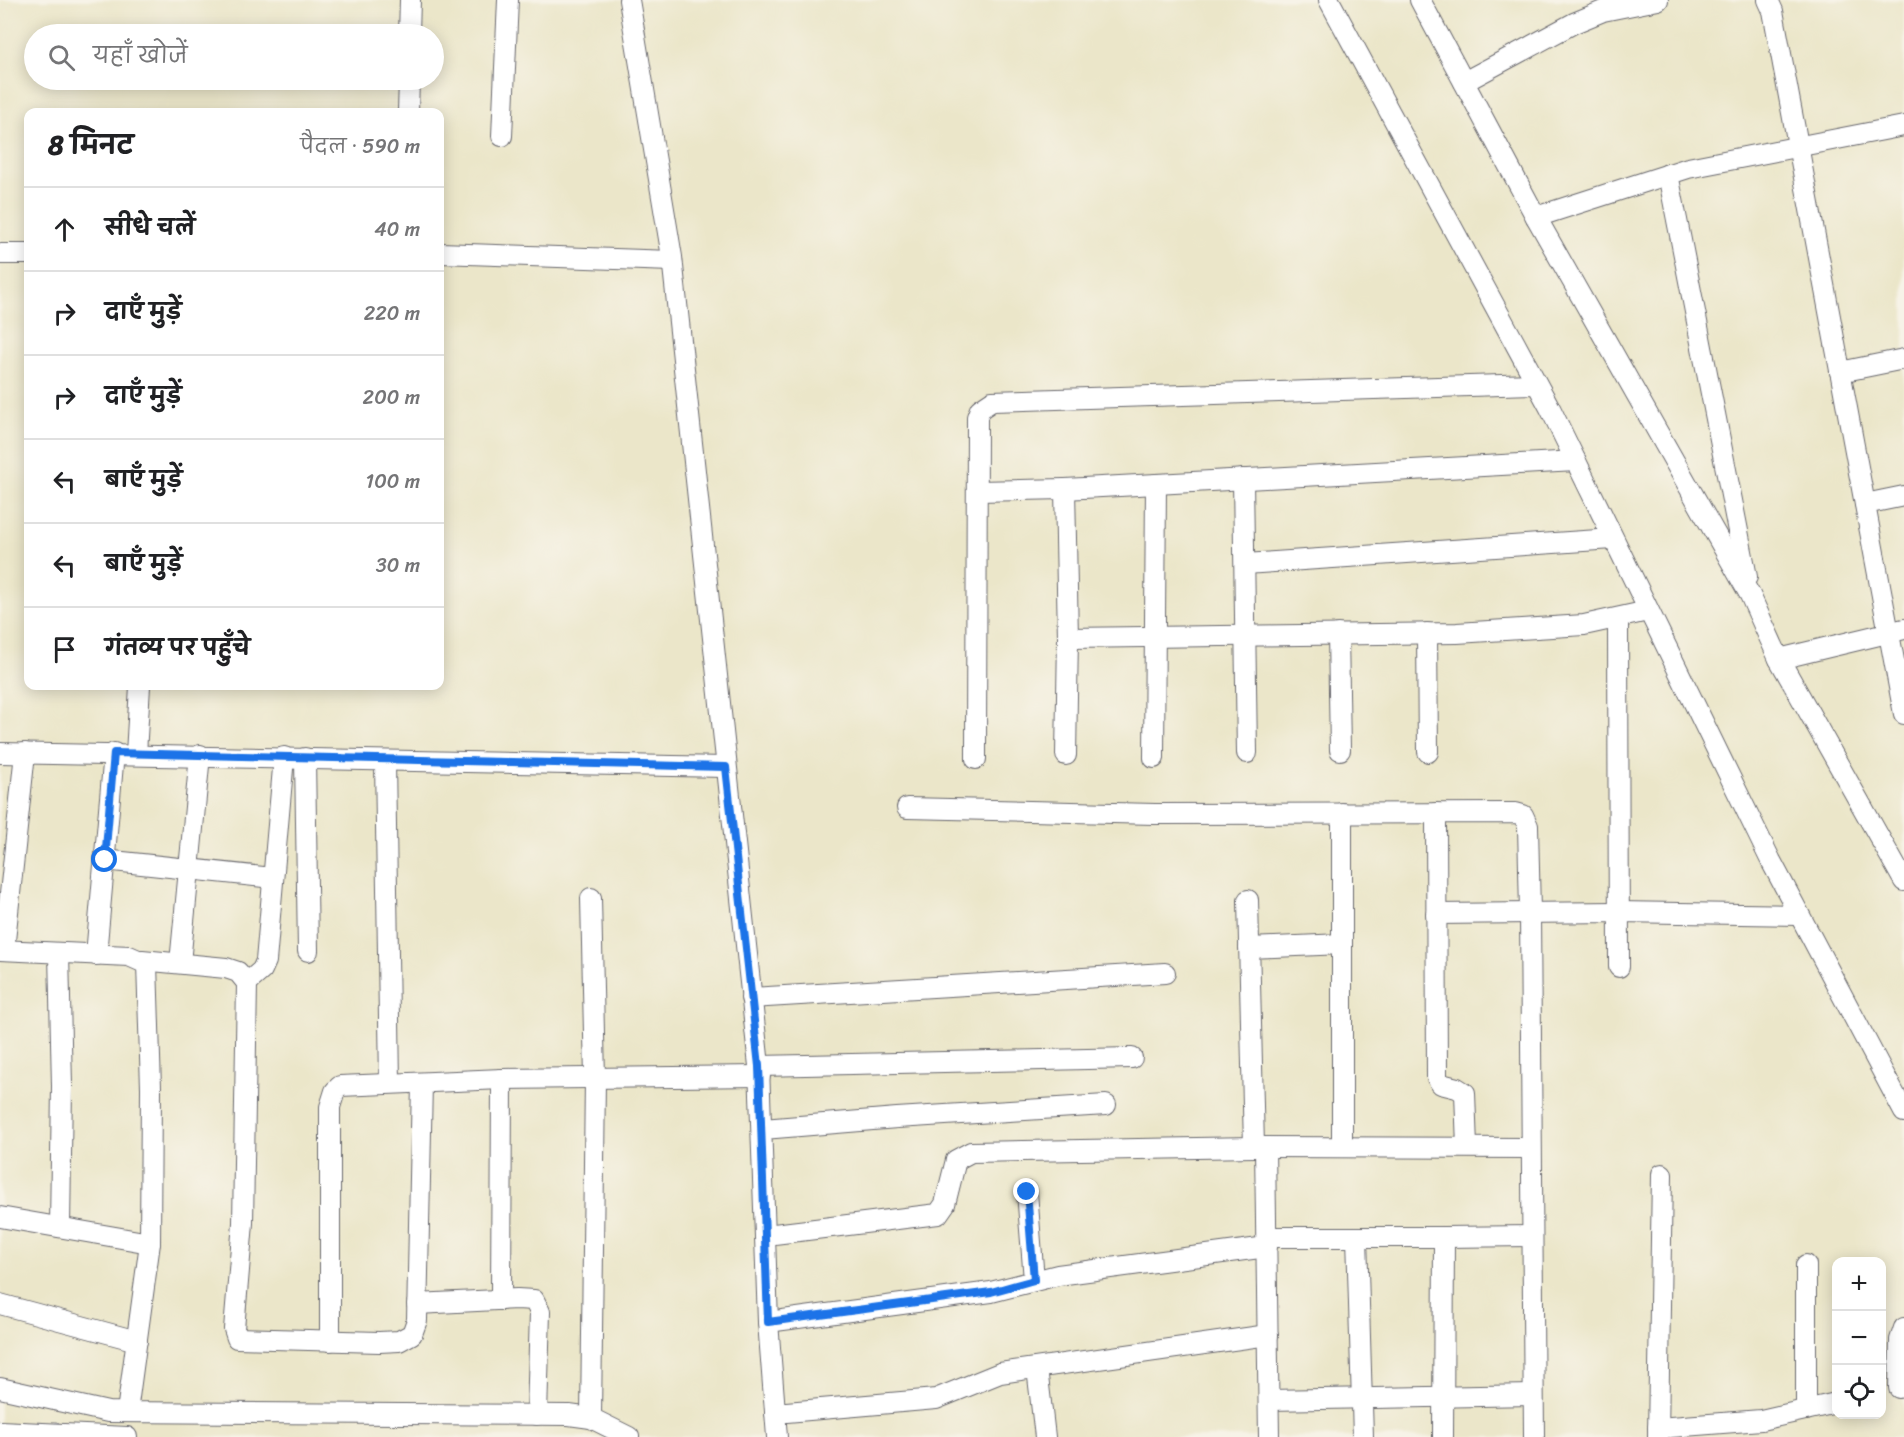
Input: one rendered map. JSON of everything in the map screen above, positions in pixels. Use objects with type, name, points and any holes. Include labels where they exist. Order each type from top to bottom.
[{"type":"street","points":[[409,24],[410,0]]},
{"type":"street","points":[[502,136],[508,0]]},
{"type":"street","points":[[629,0],[672,261],[759,1071],[763,1129],[768,1322],[777,1437]]},
{"type":"street","points":[[1329,0],[1576,461],[1799,915],[1904,1112]]},
{"type":"street","points":[[1420,0],[1536,217],[1750,594],[1779,659],[1904,881]]},
{"type":"street","points":[[1464,82],[1593,15],[1623,6],[1658,0]]},
{"type":"street","points":[[1768,0],[1773,11],[1865,504],[1896,630],[1904,714]]},
{"type":"street","points":[[408,108],[409,90]]},
{"type":"street","points":[[1536,217],[1668,174],[1904,126]]},
{"type":"street","points":[[1668,174],[1750,594]]},
{"type":"street","points":[[444,253],[672,261]]},
{"type":"street","points":[[0,254],[24,254]]},
{"type":"street","points":[[1840,372],[1904,359]]},
{"type":"street","points":[[976,759],[977,417],[980,409],[992,401],[1536,384]]},
{"type":"street","points":[[977,490],[1065,489],[1576,461]]},
{"type":"street","points":[[1243,479],[1247,753]]},
{"type":"street","points":[[1154,758],[1156,484]]},
{"type":"street","points":[[1065,489],[1068,638],[1066,754]]},
{"type":"street","points":[[1865,504],[1904,496]]},
{"type":"street","points":[[1245,564],[1613,538]]},
{"type":"street","points":[[1068,638],[1427,633],[1574,626],[1618,620],[1648,610]]},
{"type":"street","points":[[1618,620],[1619,967]]},
{"type":"street","points":[[1779,659],[1896,630]]},
{"type":"street","points":[[1427,633],[1428,752]]},
{"type":"street","points":[[1338,634],[1340,750]]},
{"type":"street","points":[[136,754],[140,690]]},
{"type":"street","points":[[0,753],[114,753],[385,761],[726,767]]},
{"type":"street","points":[[25,753],[2,950],[129,956],[142,960],[232,970],[244,976],[247,982],[243,1223],[235,1335],[244,1340],[379,1342],[405,1339],[415,1330],[422,1083]]},
{"type":"street","points":[[96,955],[114,753]]},
{"type":"street","points":[[180,963],[200,755]]},
{"type":"street","points":[[247,982],[262,970],[266,961],[284,757]]},
{"type":"street","points":[[304,758],[308,951]]},
{"type":"street","points":[[385,761],[390,1083]]},
{"type":"street","points":[[907,808],[1155,814],[1516,813],[1523,815],[1528,826],[1530,912],[1534,1437]]},
{"type":"street","points":[[1342,813],[1342,1147]]},
{"type":"street","points":[[1436,813],[1437,1078],[1441,1084],[1457,1088],[1465,1093],[1467,1148]]},
{"type":"street","points":[[105,860],[273,878]]},
{"type":"street","points":[[591,898],[595,1078],[591,1418]]},
{"type":"street","points":[[1248,900],[1267,1242],[1269,1437]]},
{"type":"street","points":[[1436,914],[1618,912],[1799,915]]},
{"type":"street","points":[[1249,948],[1342,944]]},
{"type":"street","points":[[59,953],[62,1086],[60,1227]]},
{"type":"street","points":[[127,1412],[150,1243],[148,969],[142,960]]},
{"type":"street","points":[[751,998],[1165,973]]},
{"type":"street","points":[[330,1341],[332,1097],[334,1090],[348,1084],[422,1083],[502,1078],[595,1078],[1132,1058]]},
{"type":"street","points":[[501,1299],[502,1078]]},
{"type":"street","points":[[763,1129],[1106,1105]]},
{"type":"street","points":[[766,1235],[929,1217],[938,1214],[945,1204],[956,1160],[971,1152],[1260,1147],[1531,1148]]},
{"type":"street","points":[[1662,1174],[1658,1433],[1761,1420],[1832,1404]]},
{"type":"street","points":[[1027,1192],[1034,1280]]},
{"type":"street","points":[[0,1217],[150,1243]]},
{"type":"street","points":[[768,1322],[991,1292],[1034,1280],[1267,1242],[1357,1237],[1531,1236]]},
{"type":"street","points":[[1357,1237],[1363,1437]]},
{"type":"street","points":[[1443,1437],[1444,1237]]},
{"type":"street","points":[[1806,1265],[1806,1410]]},
{"type":"street","points":[[417,1304],[501,1299],[534,1300],[539,1306],[537,1415]]},
{"type":"street","points":[[0,1304],[137,1341]]},
{"type":"street","points":[[1895,1389],[1900,1340],[1904,1328]]},
{"type":"street","points":[[775,1413],[936,1399],[1000,1373],[1268,1335]]},
{"type":"street","points":[[1037,1368],[1045,1437]]},
{"type":"street","points":[[0,1388],[93,1411],[537,1415],[591,1418],[629,1437]]},
{"type":"street","points":[[1269,1400],[1533,1395]]},
{"type":"street","points":[[0,1431],[127,1437]]},
{"type":"route","points":[[105,860],[114,753],[385,761],[726,767],[759,1066],[768,1322],[947,1299],[991,1292],[1034,1280],[1027,1192]]}]
